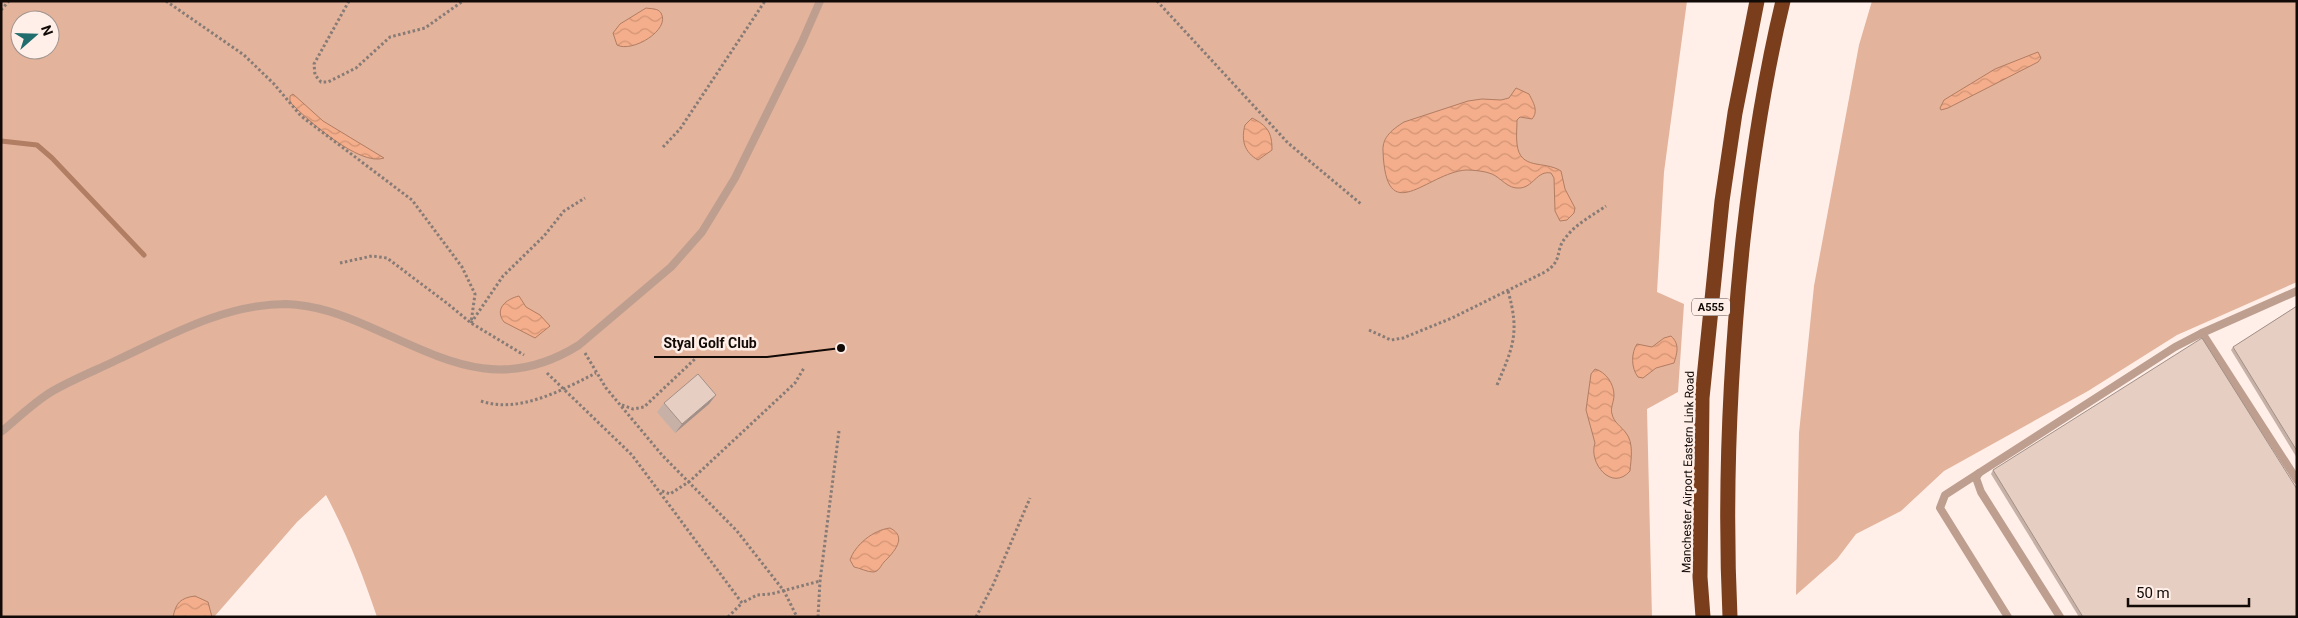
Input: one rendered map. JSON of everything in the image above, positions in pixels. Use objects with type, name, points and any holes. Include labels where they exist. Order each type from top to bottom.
[{"type":"highway","name":"Manchester Airport Eastern Link Road","points":[[1703,617],[1700,577],[1702,398],[1722,201],[1735,113],[1757,1]]},
{"type":"highway","name":"A555","points":[[1730,617],[1728,561],[1730,411],[1737,300],[1760,116],[1782,1]]},
{"type":"lane","points":[[1,432],[51,392],[183,328],[226,313],[265,306],[286,304],[324,309],[350,318],[439,357],[477,368],[511,370],[539,365],[562,355],[579,345],[671,267],[702,232],[735,178],[802,42],[820,1]]},
{"type":"lane","points":[[2008,617],[1940,508],[1945,495],[2175,347],[2297,291]]},
{"type":"lane","points":[[2202,333],[2297,480]]},
{"type":"lane","points":[[1979,473],[1976,478],[1981,492],[2060,617]]},
{"type":"path","points":[[1,10],[9,1]]},
{"type":"path","points":[[166,1],[244,55],[268,78],[301,116],[412,200],[462,267],[474,294],[471,323]]},
{"type":"path","points":[[349,1],[314,64],[314,75],[321,82],[328,82],[356,68],[390,37],[425,28],[463,1]]},
{"type":"path","points":[[662,147],[680,130],[765,1]]},
{"type":"path","points":[[1156,1],[1288,143],[1361,204]]},
{"type":"path","points":[[471,323],[503,276],[544,236],[564,211],[585,198]]},
{"type":"path","points":[[1369,330],[1377,335],[1396,340],[1452,318],[1508,291],[1556,265],[1564,238],[1572,230],[1606,206]]},
{"type":"path","points":[[340,263],[372,256],[387,258],[471,323],[539,365],[627,450],[659,490],[742,603]]},
{"type":"path","points":[[1497,385],[1514,339],[1515,318],[1508,291]]},
{"type":"path","points":[[579,345],[606,388],[662,454],[737,531],[784,590],[797,617]]},
{"type":"path","points":[[621,405],[633,409],[644,407],[696,358]]},
{"type":"path","points":[[659,490],[670,494],[690,481],[795,383],[804,368]]},
{"type":"path","points":[[481,401],[499,406],[510,405],[563,389],[596,373]]},
{"type":"path","points":[[818,617],[820,581],[839,430]]},
{"type":"path","points":[[976,617],[1030,498]]},
{"type":"path","points":[[728,617],[742,603],[757,595],[771,594],[820,581]]},
{"type":"shaded area","points":[[1,1],[1687,1],[1664,172],[1657,292],[1684,304],[1678,392],[1647,409],[1652,617],[377,617],[354,555],[326,495],[297,522],[214,617],[1,617]]},
{"type":"shaded area","points":[[1872,1],[2297,1],[2297,282],[2177,335],[2088,391],[1944,471],[1901,511],[1856,534],[1837,559],[1796,595],[1799,433],[1814,286],[1859,45]]},
{"type":"water","points":[[646,8],[656,9],[661,13],[663,20],[655,33],[632,46],[624,47],[617,45],[613,33],[620,24]]},
{"type":"water","points":[[2038,52],[2041,58],[2038,62],[1941,110],[1940,108],[1944,100],[1995,69]]},
{"type":"water","points":[[1516,88],[1529,94],[1534,103],[1535,110],[1532,119],[1520,117],[1517,120],[1519,152],[1528,162],[1561,171],[1565,189],[1575,208],[1574,213],[1567,220],[1560,221],[1555,211],[1554,178],[1551,173],[1542,174],[1528,185],[1519,188],[1511,187],[1489,173],[1466,170],[1451,173],[1411,191],[1400,193],[1392,188],[1386,175],[1383,146],[1386,138],[1396,128],[1404,122],[1468,101],[1509,98]]},
{"type":"water","points":[[293,94],[323,121],[384,158],[374,159],[361,155],[334,140],[320,130],[290,102],[290,96]]},
{"type":"water","points":[[1252,118],[1265,127],[1271,139],[1272,150],[1258,160],[1247,149],[1243,136],[1245,125]]},
{"type":"water","points":[[519,296],[526,307],[540,315],[550,326],[535,338],[504,322],[501,317],[500,313],[503,305]]},
{"type":"water","points":[[1671,336],[1677,345],[1674,363],[1656,368],[1643,378],[1638,377],[1634,369],[1633,360],[1637,344],[1652,347],[1664,338]]},
{"type":"water","points":[[1595,369],[1603,373],[1611,383],[1614,391],[1611,409],[1613,417],[1629,437],[1631,451],[1630,471],[1623,477],[1609,477],[1598,466],[1595,459],[1595,443],[1586,410],[1591,374]]},
{"type":"water","points":[[890,528],[898,536],[898,545],[878,570],[871,572],[854,567],[850,560],[860,544],[871,535]]},
{"type":"water","points":[[195,596],[208,602],[212,617],[173,617],[176,608],[182,600]]},
{"type":"building","points":[[2297,306],[2297,451],[2233,347]]},
{"type":"building","points":[[2202,338],[2297,489],[2297,617],[2083,617],[1993,470]]},
{"type":"building","points":[[698,374],[716,395],[682,424],[664,403]]},
{"type":"waterway","points":[[1,141],[37,145],[52,158],[144,255]]},
{"type":"place","name":"Styal Golf Club","points":[[841,348]]}]
